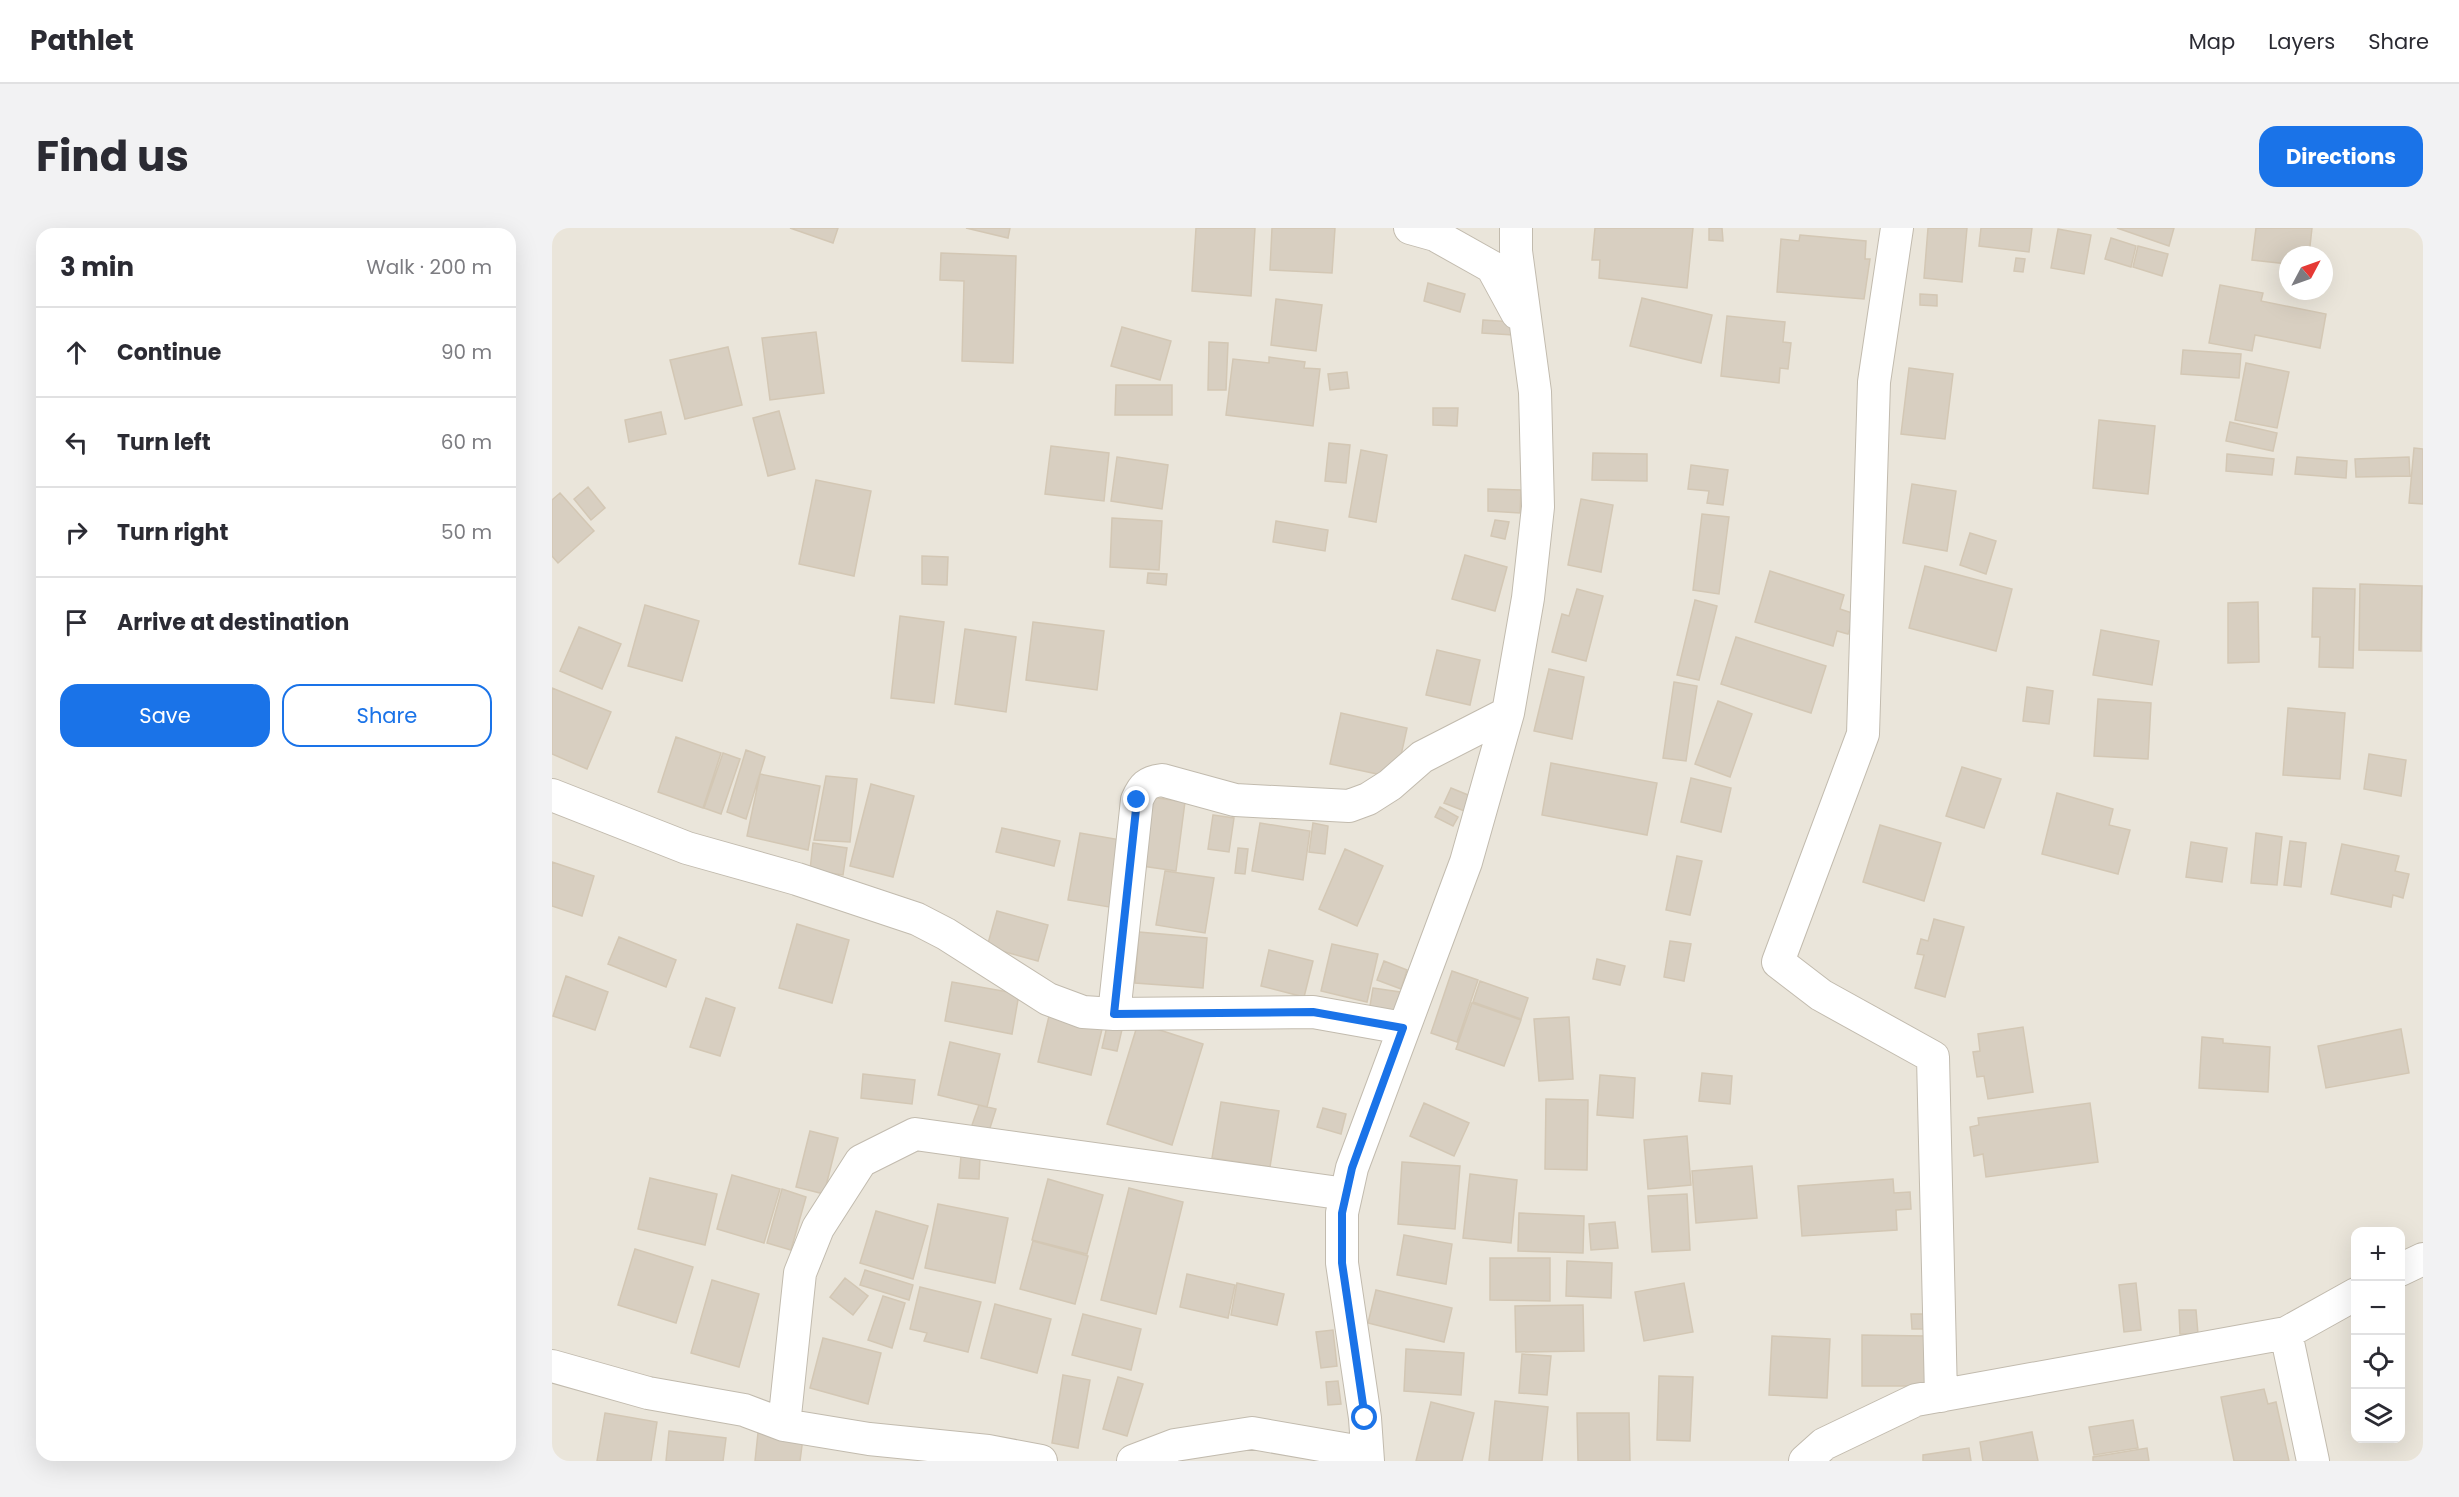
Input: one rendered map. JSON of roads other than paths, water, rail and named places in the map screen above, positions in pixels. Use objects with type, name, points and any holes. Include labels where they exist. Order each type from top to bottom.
[{"type":"street","points":[[1410,228],[1435,235],[1492,267],[1527,330]]},
{"type":"street","points":[[1133,1461],[1175,1445],[1252,1433],[1368,1457],[1342,1263],[1342,1213],[1352,1168],[1466,862],[1508,713],[1528,598],[1538,507],[1535,392],[1516,251],[1516,228]]},
{"type":"street","points":[[1897,228],[1874,382],[1863,734],[1778,962],[1821,995],[1933,1058],[1941,1396]]},
{"type":"street","points":[[1114,1014],[1137,800],[1142,787],[1150,781],[1162,780],[1235,800],[1349,806],[1368,799],[1390,785],[1422,757],[1508,713]]},
{"type":"street","points":[[552,795],[687,848],[797,879],[917,919],[946,934],[1048,999],[1083,1012],[1114,1014],[1313,1012],[1403,1028]]},
{"type":"street","points":[[784,1425],[800,1274],[818,1227],[861,1161],[915,1134],[1346,1194]]},
{"type":"street","points":[[2405,1268],[2423,1259]]},
{"type":"street","points":[[1805,1461],[1824,1444],[1916,1400],[2286,1333],[2351,1296]]},
{"type":"street","points":[[2286,1333],[2313,1461]]},
{"type":"street","points":[[552,1366],[648,1393],[744,1410],[784,1425],[869,1438],[988,1451],[1041,1461]]}]
